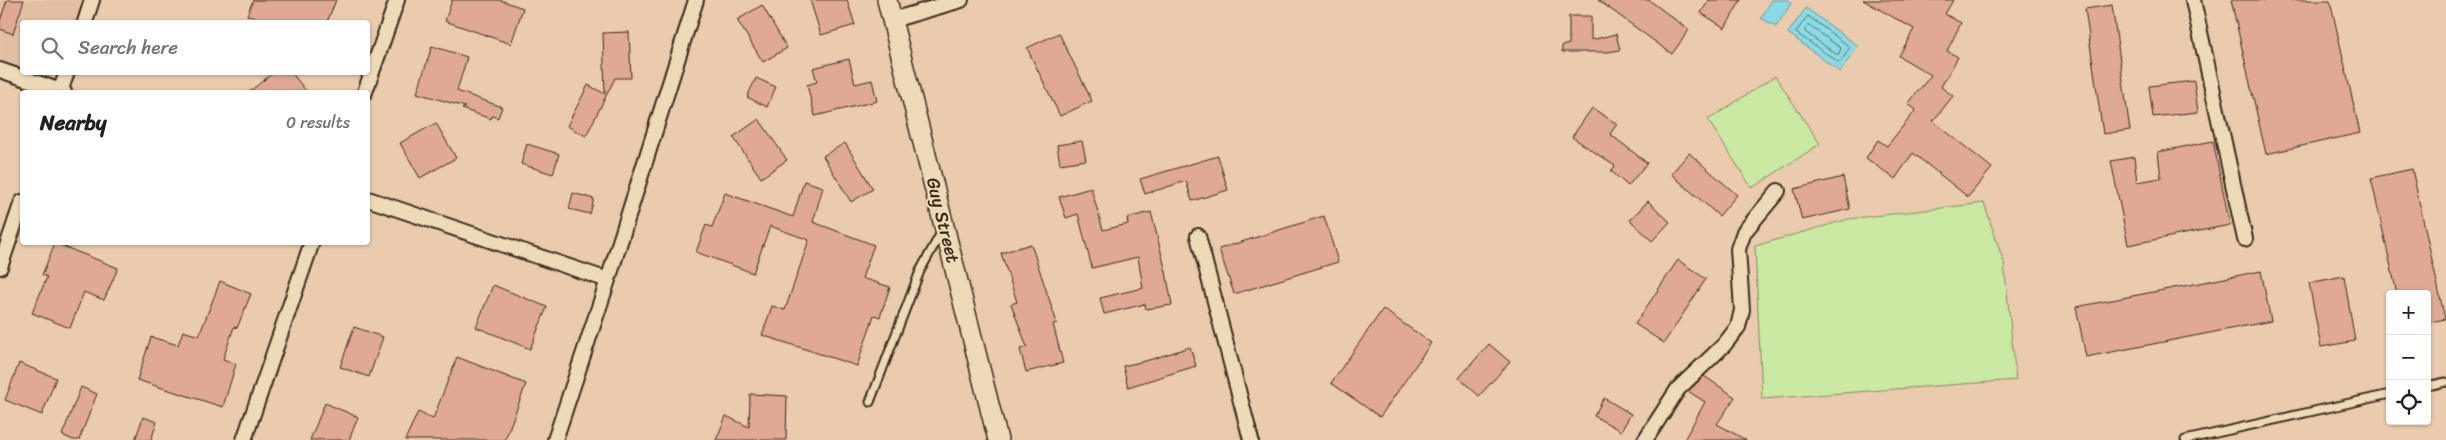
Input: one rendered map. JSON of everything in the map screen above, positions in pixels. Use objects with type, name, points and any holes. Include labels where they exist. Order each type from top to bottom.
[{"type":"street","points":[[86,20],[92,0]]},
{"type":"street","points":[[366,90],[397,0]]},
{"type":"street","points":[[555,440],[608,280],[696,0]]},
{"type":"street","name":"Guy Street","points":[[887,0],[998,440]]},
{"type":"street","points":[[892,20],[961,0]]},
{"type":"street","points":[[2193,0],[2245,239]]},
{"type":"street","points":[[0,70],[56,90]]},
{"type":"street","points":[[62,90],[66,75]]},
{"type":"street","points":[[1645,440],[1678,390],[1724,345],[1738,327],[1742,310],[1738,249],[1744,232],[1778,191]]},
{"type":"street","points":[[370,200],[608,280]]},
{"type":"street","points":[[0,267],[20,208]]},
{"type":"street","points":[[1198,236],[1250,440]]},
{"type":"street","points":[[244,440],[311,245]]},
{"type":"lane","points":[[870,402],[920,271],[945,227]]},
{"type":"lane","points":[[2431,385],[2446,382]]},
{"type":"lane","points":[[2186,440],[2386,395]]},
{"type":"shaded area","points":[[0,0],[92,0],[86,20],[20,20],[20,75],[66,75],[61,90],[0,70]]},
{"type":"green space","points":[[1775,76],[1820,144],[1752,188],[1708,120]]},
{"type":"green space","points":[[1984,203],[2004,263],[2016,380],[1762,399],[1755,246],[1849,219]]},
{"type":"water","points":[[1772,0],[1788,0],[1792,2],[1776,27],[1761,18]]},
{"type":"water","points":[[1806,8],[1858,46],[1840,72],[1788,33]]},
{"type":"building","points":[[7,0],[24,0],[13,34],[0,29],[0,21]]},
{"type":"building","points":[[253,0],[336,0],[328,20],[261,20],[247,15]]},
{"type":"building","points":[[452,0],[500,0],[523,8],[511,44],[445,21]]},
{"type":"building","points":[[810,0],[847,0],[855,25],[821,35]]},
{"type":"building","points":[[1598,0],[1649,0],[1689,30],[1672,54]]},
{"type":"building","points":[[1709,0],[1741,0],[1725,28],[1701,13]]},
{"type":"building","points":[[1863,0],[1953,0],[1945,14],[1961,23],[1947,51],[1958,57],[1941,87],[1953,96],[1933,121],[1992,168],[1968,197],[1913,153],[1895,179],[1866,158],[1878,140],[1887,146],[1916,110],[1908,104],[1931,75],[1899,56],[1914,29]]},
{"type":"building","points":[[2231,0],[2330,0],[2360,133],[2266,154]]},
{"type":"building","points":[[762,5],[787,48],[763,62],[737,20]]},
{"type":"building","points":[[2112,5],[2130,130],[2103,134],[2085,9]]},
{"type":"building","points":[[1569,16],[1591,16],[1591,40],[1616,34],[1620,50],[1608,52],[1562,52],[1562,46],[1569,44]]},
{"type":"building","points":[[629,32],[631,78],[615,78],[586,136],[567,126],[588,85],[605,94],[603,33]]},
{"type":"building","points":[[1059,33],[1092,101],[1060,116],[1027,48]]},
{"type":"building","points":[[432,46],[467,57],[457,91],[502,107],[498,118],[492,116],[491,119],[462,109],[465,107],[417,93]]},
{"type":"building","points":[[849,59],[855,84],[872,80],[877,101],[815,116],[807,85],[817,82],[813,68]]},
{"type":"building","points":[[270,75],[293,75],[305,90],[252,90]]},
{"type":"building","points":[[756,78],[776,87],[767,107],[747,97]]},
{"type":"building","points":[[2194,81],[2198,112],[2153,117],[2149,86]]},
{"type":"building","points":[[1592,108],[1617,124],[1610,134],[1647,163],[1628,186],[1611,171],[1615,166],[1572,137]]},
{"type":"building","points":[[759,119],[787,160],[761,178],[733,137]]},
{"type":"building","points":[[436,123],[456,158],[420,178],[400,143]]},
{"type":"building","points":[[1082,141],[1086,160],[1060,164],[1057,145]]},
{"type":"building","points":[[2213,141],[2230,225],[2128,245],[2111,161],[2134,157],[2137,182],[2161,178],[2158,152]]},
{"type":"building","points":[[845,143],[873,189],[851,202],[823,156]]},
{"type":"building","points":[[527,144],[559,154],[553,174],[521,164]]},
{"type":"building","points":[[1689,153],[1737,195],[1719,216],[1671,174]]},
{"type":"building","points":[[1218,156],[1228,190],[1192,201],[1186,181],[1145,194],[1140,179]]},
{"type":"building","points":[[2412,169],[2445,319],[2431,322],[2431,290],[2396,290],[2371,178]]},
{"type":"building","points":[[1843,177],[1850,209],[1802,220],[1794,189]]},
{"type":"building","points":[[804,181],[823,187],[813,222],[874,245],[862,278],[890,287],[880,317],[874,315],[857,366],[762,335],[772,306],[785,310],[809,240],[770,226],[753,273],[696,252],[706,225],[712,227],[725,193],[793,217]]},
{"type":"building","points":[[1091,188],[1103,230],[1128,224],[1127,218],[1151,212],[1172,305],[1146,309],[1145,304],[1104,314],[1100,298],[1143,288],[1138,257],[1092,268],[1078,214],[1066,218],[1059,197]]},
{"type":"building","points":[[573,193],[594,199],[590,214],[569,209]]},
{"type":"building","points":[[1648,201],[1670,222],[1652,241],[1630,220]]},
{"type":"building","points":[[1324,216],[1338,262],[1234,294],[1219,249]]},
{"type":"building","points":[[1031,244],[1057,323],[1053,324],[1063,363],[1026,372],[1020,349],[1027,347],[1011,304],[1017,302],[1001,253]]},
{"type":"building","points":[[54,245],[60,245],[118,268],[104,300],[84,292],[70,328],[32,313],[47,277],[42,275]]},
{"type":"building","points":[[1678,260],[1706,279],[1664,343],[1635,324]]},
{"type":"building","points":[[2261,271],[2271,321],[2086,357],[2076,307]]},
{"type":"building","points":[[2344,276],[2355,341],[2321,347],[2309,283]]},
{"type":"building","points":[[220,281],[251,294],[237,328],[234,327],[223,359],[236,364],[223,407],[137,380],[151,337],[178,345],[183,331],[199,336]]},
{"type":"building","points":[[493,285],[547,307],[530,349],[476,327]]},
{"type":"building","points":[[1383,309],[1431,343],[1380,417],[1331,383]]},
{"type":"building","points":[[354,327],[383,337],[369,377],[340,367]]},
{"type":"building","points":[[1489,344],[1510,362],[1479,396],[1459,378]]},
{"type":"building","points":[[1190,347],[1196,366],[1128,387],[1123,366]]},
{"type":"building","points":[[457,357],[526,384],[505,440],[405,440],[418,412],[433,419]]},
{"type":"building","points":[[19,363],[56,378],[42,415],[5,400]]},
{"type":"building","points":[[1704,376],[1735,397],[1717,424],[1746,440],[1684,440],[1705,402],[1688,391]]},
{"type":"building","points":[[81,387],[97,394],[79,440],[73,440],[62,435]]},
{"type":"building","points":[[750,394],[787,396],[786,440],[716,440],[726,416],[749,427]]},
{"type":"building","points":[[1604,398],[1631,414],[1621,431],[1594,416]]},
{"type":"building","points":[[325,403],[358,417],[349,440],[310,440]]},
{"type":"building","points":[[143,417],[157,422],[151,440],[135,440]]}]
